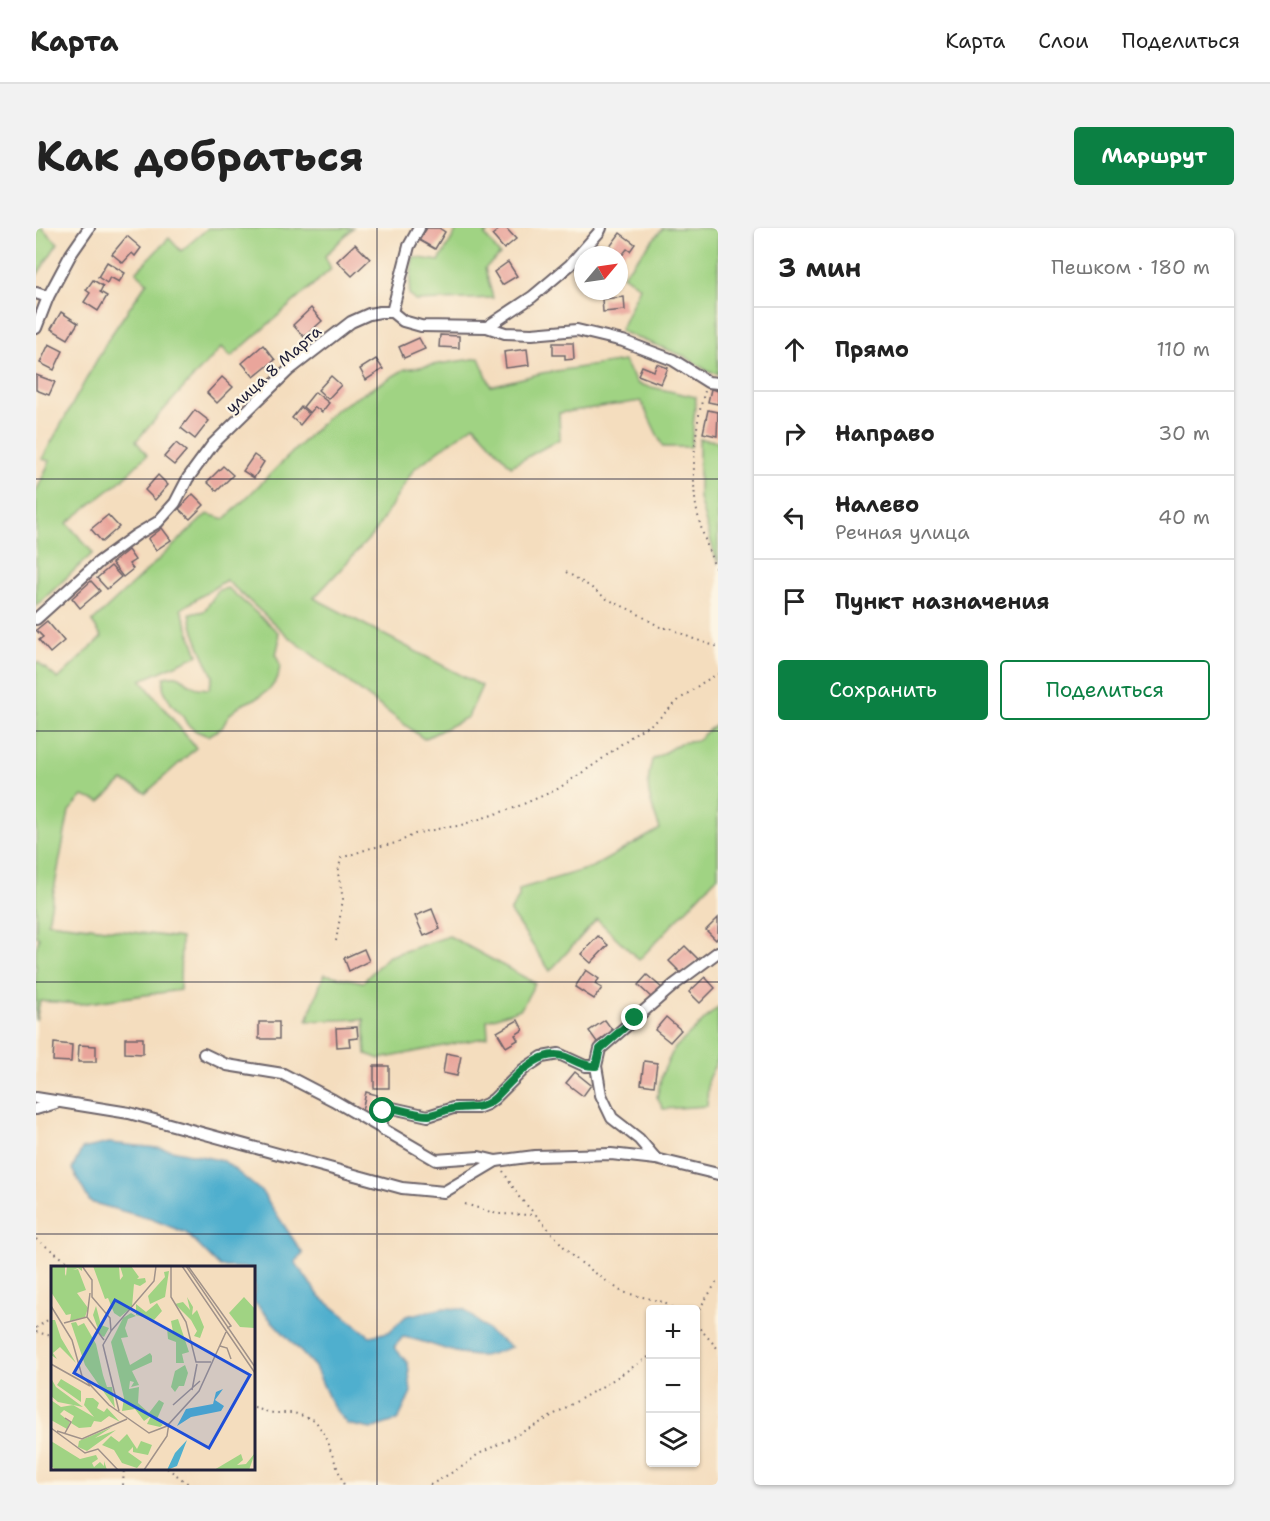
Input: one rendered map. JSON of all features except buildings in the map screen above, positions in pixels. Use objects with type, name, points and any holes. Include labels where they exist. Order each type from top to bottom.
[{"type":"street","points":[[36,328],[48,297],[71,254],[90,228]]},
{"type":"street","points":[[419,228],[409,246],[392,312],[403,321],[421,326],[487,327],[505,333],[532,334],[577,330],[623,341],[673,360],[713,382]]},
{"type":"street","points":[[487,327],[532,297],[570,265],[601,228]]},
{"type":"street","points":[[36,293],[48,297]]},
{"type":"street","name":"улица 8 Марта","points":[[36,619],[99,562],[158,522],[175,503],[188,478],[213,444],[289,370],[351,322],[369,314],[392,312]]},
{"type":"street","points":[[656,1159],[639,1139],[612,1118],[601,1095],[596,1066],[600,1049],[675,984],[718,952]]},
{"type":"street","points":[[204,1054],[227,1065],[283,1074],[333,1100],[436,1160],[479,1157],[496,1161],[566,1154],[611,1154],[656,1159],[718,1174]]},
{"type":"street","points":[[383,1130],[381,1119],[383,1111],[388,1107],[428,1116],[453,1108],[477,1108],[487,1104],[524,1069],[542,1057],[559,1054],[585,1066],[596,1066]]},
{"type":"street","points":[[36,1098],[129,1113],[402,1188],[444,1192],[496,1161]]},
{"type":"street","points":[[36,1109],[57,1102]]},
{"type":"path","points":[[713,382],[703,399],[697,424],[694,482],[696,506],[718,576]]},
{"type":"path","points":[[566,572],[607,599],[660,627],[672,629],[691,638],[718,646]]},
{"type":"path","points":[[336,941],[343,899],[338,873],[341,858],[371,848],[397,843],[415,834],[458,826],[514,808],[556,790],[637,732],[655,722],[680,699],[718,674]]},
{"type":"path","points":[[496,1161],[519,1197],[573,1257],[622,1292],[668,1305]]},
{"type":"path","points":[[465,1204],[496,1214],[536,1215]]},
{"type":"path","points":[[36,1239],[73,1266]]},
{"type":"path","points":[[700,1308],[718,1280]]},
{"type":"path","points":[[36,1328],[51,1318]]},
{"type":"path","points":[[700,1329],[718,1349]]},
{"type":"path","points":[[36,1332],[51,1336]]},
{"type":"path","points":[[430,1485],[465,1465],[477,1455],[536,1425],[646,1359]]},
{"type":"path","points":[[255,1408],[273,1413],[294,1413],[315,1420],[324,1434],[344,1485]]},
{"type":"path","points":[[123,1485],[124,1470]]},
{"type":"path","points":[[170,1470],[190,1485]]},
{"type":"green space","points":[[36,228],[42,228],[58,243],[37,275]]},
{"type":"green space","points":[[208,228],[353,228],[325,256],[331,269],[231,357],[222,347],[136,441],[147,455],[123,479],[67,523],[93,553],[36,606],[36,492],[50,461],[42,459],[109,338],[147,282],[136,272],[169,238],[181,251]]},
{"type":"green space","points":[[458,228],[492,228],[485,235],[500,255],[485,268],[493,298],[415,301],[409,294],[413,257],[439,261]]},
{"type":"green space","points":[[663,228],[718,228],[718,374],[709,372],[684,356],[620,331],[640,287],[628,279],[628,269]]},
{"type":"green space","points":[[479,358],[491,386],[542,373],[624,361],[638,384],[696,397],[691,447],[663,447],[641,401],[559,413],[560,439],[511,466],[474,425],[414,469],[375,532],[314,598],[482,686],[468,717],[424,739],[289,637],[226,580],[181,609],[198,655],[141,680],[196,748],[146,793],[123,781],[100,802],[83,796],[69,811],[48,922],[181,938],[180,990],[80,1004],[40,1001],[36,1020],[36,949],[39,938],[36,936],[36,664],[38,662],[58,679],[102,637],[92,622],[207,514],[225,519],[335,410],[405,369]]},
{"type":"green space","points":[[699,439],[718,441],[718,563],[699,498]]},
{"type":"green space","points":[[228,588],[278,632],[279,642],[276,655],[280,665],[278,678],[270,689],[241,705],[229,715],[222,728],[208,736],[187,724],[172,705],[163,688],[164,677],[178,676],[195,687],[209,689],[213,676],[196,638],[190,614],[204,611],[219,590]]},
{"type":"green space","points":[[718,722],[718,764],[713,776],[718,772],[718,876],[639,960],[597,919],[550,971],[510,912],[519,897],[519,889],[593,867],[660,829],[648,788],[652,760],[680,743],[696,741]]},
{"type":"green space","points":[[449,936],[535,983],[521,1009],[487,1020],[488,1037],[380,1059],[366,1054],[364,1019],[307,1021],[324,974],[363,982],[387,957]]},
{"type":"green space","points":[[718,1007],[718,1059],[708,1079],[707,1106],[663,1109],[657,1097],[662,1074],[674,1049]]},
{"type":"water","points":[[109,1143],[167,1149],[224,1161],[262,1192],[303,1254],[295,1262],[320,1297],[370,1336],[389,1332],[406,1316],[444,1308],[464,1309],[493,1335],[511,1347],[478,1356],[403,1337],[394,1347],[408,1363],[411,1393],[398,1420],[371,1429],[347,1424],[332,1405],[315,1367],[255,1303],[255,1266],[219,1266],[186,1233],[151,1219],[90,1202],[72,1169],[82,1149]]},
{"type":"route","points":[[383,1111],[388,1107],[428,1116],[453,1108],[477,1108],[494,1099],[524,1069],[542,1057],[559,1054],[585,1066],[596,1066],[600,1049],[635,1018]]}]
